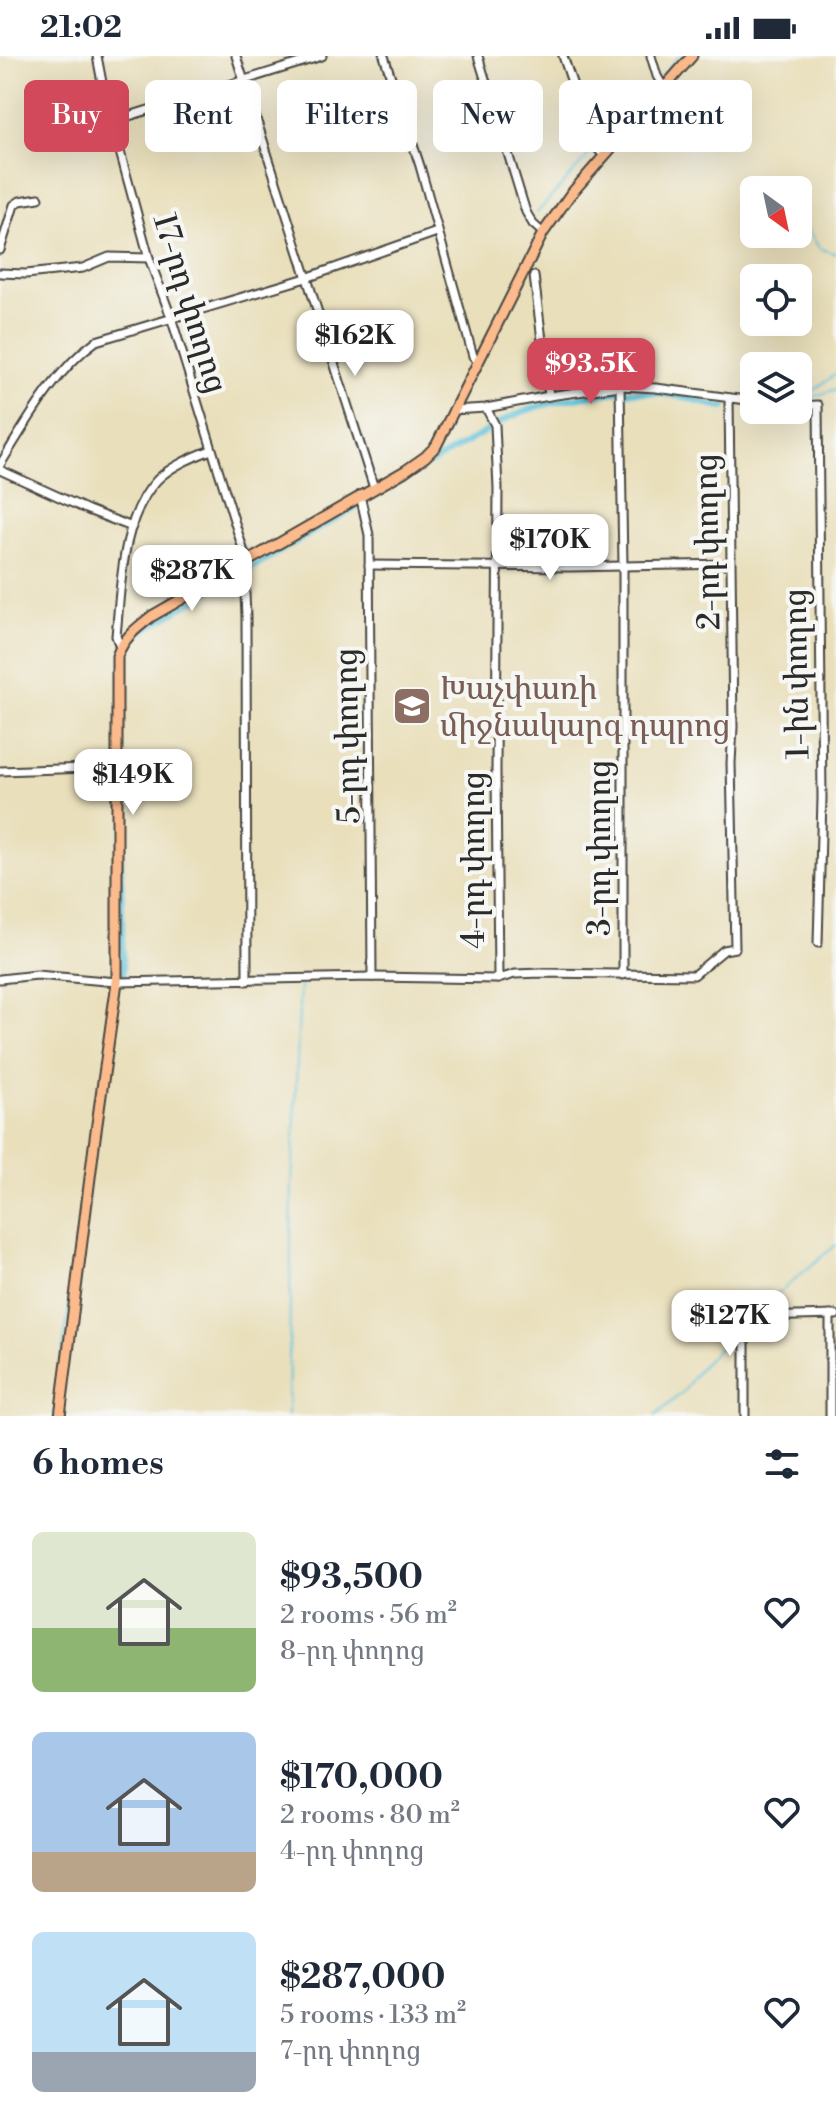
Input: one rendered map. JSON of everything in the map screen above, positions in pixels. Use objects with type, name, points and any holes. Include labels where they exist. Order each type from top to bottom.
[{"type":"main road","points":[[669,80],[692,56]]},
{"type":"main road","points":[[60,1416],[117,982],[117,656],[120,647],[128,635],[152,616],[405,471],[436,446],[543,233],[570,195],[607,152]]},
{"type":"street","name":"17-րդ փողոց","points":[[97,56],[102,80]]},
{"type":"street","points":[[236,56],[243,80],[322,56]]},
{"type":"street","points":[[384,56],[420,166],[473,356],[478,362]]},
{"type":"street","points":[[478,56],[526,212],[543,233]]},
{"type":"street","points":[[563,56],[592,142],[604,156]]},
{"type":"street","points":[[651,56],[659,80]]},
{"type":"street","points":[[261,137],[374,488]]},
{"type":"street","name":"17-րդ փողոց","points":[[121,152],[149,258],[171,317],[244,564],[247,981]]},
{"type":"street","points":[[0,250],[14,205],[39,198]]},
{"type":"street","points":[[132,527],[88,510],[0,468],[29,418],[82,351],[104,337],[306,278],[437,232]]},
{"type":"street","points":[[0,273],[26,274],[83,268],[109,257],[149,258]]},
{"type":"street","points":[[534,276],[549,396]]},
{"type":"street","points":[[453,410],[486,408],[620,386],[740,399]]},
{"type":"street","name":"3-րդ փողոց","points":[[620,386],[623,975]]},
{"type":"street","name":"2-րդ փողոց","points":[[623,975],[694,975],[724,950],[735,948],[729,398]]},
{"type":"street","name":"1-ին փողոց","points":[[812,405],[818,405],[822,798],[818,943]]},
{"type":"street","name":"4-րդ փողոց","points":[[486,408],[495,425],[498,488],[498,979]]},
{"type":"street","points":[[120,647],[116,636],[123,559],[138,509],[156,481],[191,458],[211,450]]},
{"type":"street","name":"5-րդ փողոց","points":[[360,495],[369,535],[372,977]]},
{"type":"street","points":[[369,565],[730,564]]},
{"type":"street","points":[[0,771],[179,768]]},
{"type":"street","points":[[0,979],[37,975],[117,982],[372,977],[498,979],[515,974],[541,973],[623,975]]},
{"type":"street","points":[[745,1416],[745,1338],[749,1325],[757,1317],[833,1315],[830,1416]]},
{"type":"waterway","points":[[662,76],[679,56]]},
{"type":"waterway","points":[[537,213],[591,152]]},
{"type":"waterway","points":[[812,236],[819,248],[836,254]]},
{"type":"waterway","points":[[812,392],[836,374]]},
{"type":"waterway","points":[[812,397],[836,389]]},
{"type":"waterway","points":[[499,423],[541,406],[617,392]]},
{"type":"waterway","points":[[626,392],[671,395],[725,407]]},
{"type":"waterway","points":[[389,487],[492,428]]},
{"type":"waterway","points":[[250,569],[356,507]]},
{"type":"waterway","points":[[126,647],[141,632],[238,574]]},
{"type":"waterway","points":[[121,857],[123,977]]},
{"type":"waterway","points":[[288,1416],[300,985]]},
{"type":"waterway","points":[[110,1003],[112,988]]},
{"type":"waterway","points":[[759,1309],[836,1245]]},
{"type":"waterway","points":[[54,1416],[77,1247]]},
{"type":"waterway","points":[[655,1416],[684,1391],[699,1369],[753,1313]]},
{"type":"place","name":"Խաչփառի միջնակարգ դպրոց","points":[[412,706]]}]
